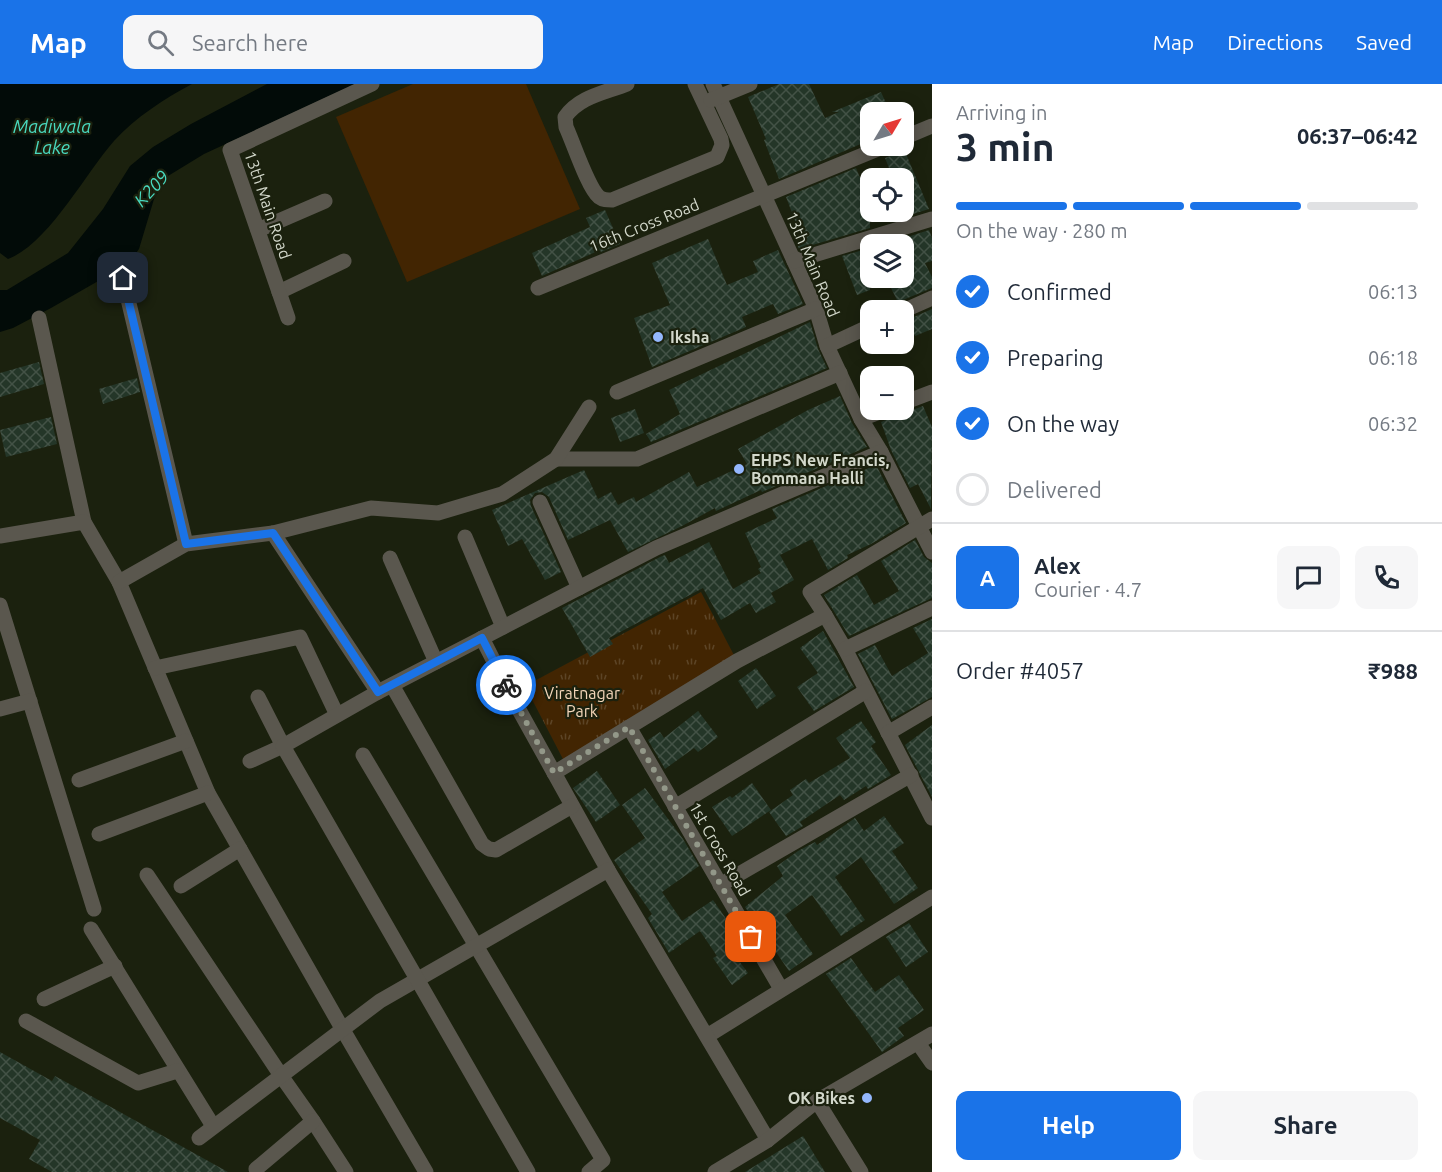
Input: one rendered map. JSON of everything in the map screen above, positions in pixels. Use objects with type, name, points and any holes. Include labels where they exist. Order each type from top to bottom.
[{"type":"street","name":"13th Main Road","points":[[288,318],[230,150],[372,84]]},
{"type":"street","points":[[627,84],[593,95],[565,117],[566,127],[591,188],[605,200],[612,200],[717,157],[722,145],[721,140],[695,84]]},
{"type":"street","points":[[703,103],[716,90],[750,84]]},
{"type":"street","name":"13th Main Road","points":[[716,90],[816,309],[827,346],[860,417]]},
{"type":"street","points":[[914,133],[932,126]]},
{"type":"street","name":"16th Cross Road","points":[[538,288],[860,156]]},
{"type":"street","points":[[258,230],[326,201]]},
{"type":"street","points":[[794,261],[932,219]]},
{"type":"street","points":[[279,292],[344,261]]},
{"type":"street","points":[[123,278],[186,544]]},
{"type":"street","points":[[914,306],[932,298]]},
{"type":"street","points":[[617,392],[816,309]]},
{"type":"street","points":[[39,318],[84,522],[118,582],[208,793],[426,1172]]},
{"type":"street","points":[[827,346],[860,331]]},
{"type":"street","points":[[556,459],[637,459],[840,373]]},
{"type":"street","points":[[914,399],[932,392]]},
{"type":"street","points":[[118,582],[186,544],[273,533],[371,508],[438,513],[502,494],[556,459],[589,407]]},
{"type":"street","name":"13th Main Road","points":[[862,420],[881,452],[932,552]]},
{"type":"street","points":[[250,761],[283,746],[385,688],[656,548],[881,452]]},
{"type":"street","points":[[540,502],[579,588]]},
{"type":"street","points":[[932,519],[810,592],[845,649],[932,818]]},
{"type":"street","points":[[0,536],[84,522]]},
{"type":"street","points":[[273,533],[385,688],[482,844],[489,849],[496,850],[572,806]]},
{"type":"street","points":[[465,537],[503,627]]},
{"type":"street","points":[[390,558],[436,662]]},
{"type":"street","points":[[0,604],[94,909]]},
{"type":"street","points":[[845,649],[932,608]]},
{"type":"street","points":[[554,773],[737,661],[825,615]]},
{"type":"street","points":[[155,668],[300,637],[337,716]]},
{"type":"street","points":[[482,638],[608,870],[768,1140]]},
{"type":"street","points":[[675,807],[866,691]]},
{"type":"street","points":[[258,697],[283,746],[528,1172]]},
{"type":"street","points":[[0,708],[30,701]]},
{"type":"street","points":[[888,733],[932,707]]},
{"type":"street","name":"1st Cross Road","points":[[629,727],[781,989]]},
{"type":"street","points":[[79,780],[186,741]]},
{"type":"street","points":[[363,755],[603,1160],[589,1172]]},
{"type":"street","points":[[720,885],[910,775]]},
{"type":"street","points":[[99,834],[208,793]]},
{"type":"street","points":[[181,886],[240,849]]},
{"type":"street","points":[[199,1138],[380,1001],[608,870]]},
{"type":"street","points":[[147,876],[346,1172]]},
{"type":"street","points":[[707,1036],[932,897]]},
{"type":"street","points":[[91,929],[213,1126]]},
{"type":"street","points":[[44,999],[115,966]]},
{"type":"street","points":[[26,1021],[138,1083],[177,1071]]},
{"type":"street","points":[[715,1172],[768,1140],[817,1101],[932,1034]]},
{"type":"street","points":[[918,1043],[932,1063]]},
{"type":"street","points":[[817,1101],[861,1172]]},
{"type":"street","points":[[256,1169],[313,1121]]},
{"type":"green space","points":[[413,84],[526,84],[580,209],[407,282],[336,117]]},
{"type":"green space","name":"Viratnagar Park","points":[[701,592],[737,661],[564,761],[525,686]]},
{"type":"water","name":"Madiwala Lake","points":[[0,84],[192,84],[151,109],[123,132],[51,224],[23,251],[8,259],[0,253]]},
{"type":"water","name":"K209","points":[[267,84],[355,84],[204,154],[168,176],[154,199],[139,249],[128,264],[51,308],[13,328],[0,332],[0,290],[7,290],[68,253],[103,209],[130,166],[153,147],[191,124]]},
{"type":"building","points":[[779,84],[809,84],[825,118],[839,112],[832,112],[881,92],[886,102],[860,102],[860,144],[779,179],[764,140],[766,139],[748,97]]},
{"type":"building","points":[[907,156],[912,168],[889,168],[885,158]]},
{"type":"building","points":[[856,168],[860,178],[860,222],[870,222],[870,228],[799,249],[796,242],[802,239],[786,197]]},
{"type":"building","points":[[914,173],[929,209],[914,214]]},
{"type":"building","points":[[605,210],[620,244],[601,252],[600,250],[542,276],[532,253],[590,227],[586,218]]},
{"type":"building","points":[[929,230],[932,238],[932,261],[925,263],[932,277],[932,288],[903,300],[897,300],[891,288],[914,288],[914,235]]},
{"type":"building","points":[[708,239],[727,285],[758,272],[753,261],[778,250],[803,304],[778,314],[773,304],[742,317],[746,327],[652,367],[634,318],[670,305],[652,263]]},
{"type":"building","points":[[860,251],[860,288],[870,288],[870,290],[857,295],[842,256]]},
{"type":"building","points":[[932,309],[932,329],[915,336],[914,317]]},
{"type":"building","points":[[810,322],[818,349],[827,368],[651,442],[646,434],[680,414],[669,390]]},
{"type":"building","points":[[39,362],[44,384],[0,397],[0,373]]},
{"type":"building","points":[[137,378],[140,392],[103,404],[99,389]]},
{"type":"building","points":[[840,396],[852,423],[867,447],[716,511],[715,508],[628,552],[610,520],[568,540],[549,497],[542,492],[535,493],[530,500],[531,506],[561,572],[545,580],[522,539],[508,546],[492,510],[584,470],[598,499],[611,492],[618,505],[634,497],[636,502],[689,472],[697,487],[747,464],[738,449],[808,410]]},
{"type":"building","points":[[923,406],[932,427],[931,509],[918,484],[910,488],[891,450],[881,422],[914,420],[914,409]]},
{"type":"building","points":[[635,409],[644,433],[620,442],[611,418]]},
{"type":"building","points":[[51,417],[57,444],[6,457],[0,430]]},
{"type":"building","points":[[876,465],[906,523],[847,555],[848,558],[828,570],[812,539],[780,555],[794,580],[771,593],[776,602],[756,613],[750,603],[721,620],[703,588],[609,638],[613,644],[590,657],[562,608],[660,557],[665,555],[669,563],[709,542],[733,589],[761,573],[758,569],[761,567],[745,533],[777,518],[772,509]]},
{"type":"building","points":[[915,540],[924,557],[932,563],[932,598],[849,636],[824,595],[857,575],[874,605],[899,591],[881,561]]},
{"type":"building","points":[[932,619],[932,697],[892,719],[858,654],[875,645],[892,676],[928,653],[913,628]]},
{"type":"building","points":[[823,631],[854,687],[814,711],[797,687],[818,673],[800,648]]},
{"type":"building","points":[[756,668],[776,696],[757,709],[738,681]]},
{"type":"building","points":[[698,711],[718,737],[698,752],[694,748],[665,769],[648,740],[660,732],[664,738]]},
{"type":"building","points":[[861,721],[876,742],[871,746],[891,775],[868,789],[866,786],[844,800],[840,795],[800,822],[803,826],[786,836],[769,812],[793,795],[790,790],[806,779],[809,783],[850,758],[836,738]]},
{"type":"building","points":[[932,725],[932,797],[905,745]]},
{"type":"building","points":[[597,771],[620,805],[596,822],[573,788]]},
{"type":"building","points":[[752,783],[771,810],[732,836],[712,807],[730,796],[732,798]]},
{"type":"building","points":[[645,788],[683,839],[699,866],[662,892],[682,921],[713,900],[727,920],[729,919],[737,933],[725,942],[748,973],[732,985],[713,958],[717,956],[700,931],[669,953],[648,918],[652,914],[614,860],[645,838],[622,805]]},
{"type":"building","points":[[884,816],[904,843],[892,851],[918,888],[894,904],[861,857],[835,877],[865,920],[841,936],[812,895],[785,915],[813,954],[789,971],[745,907],[783,876],[777,866],[798,851],[815,842],[817,845],[855,818],[864,831]]},
{"type":"building","points":[[909,923],[928,952],[906,967],[886,937]]},
{"type":"building","points":[[851,958],[875,992],[899,975],[924,1010],[898,1028],[904,1036],[882,1052],[826,974]]},
{"type":"building","points":[[0,1052],[52,1081],[55,1076],[228,1172],[52,1172],[29,1159],[40,1140],[0,1118]]},
{"type":"building","points":[[803,1136],[825,1172],[745,1172]]},
{"type":"way so far","points":[[506,685],[554,773],[629,727],[751,937]]},
{"type":"place","name":"Iksha","points":[[658,337]]},
{"type":"place","name":"EHPS New Francis, Bommana Halli","points":[[739,469]]},
{"type":"place","name":"OK Bikes","points":[[867,1098]]},
{"type":"route","points":[[123,278],[186,544],[273,533],[378,692],[482,638],[506,685]]}]
